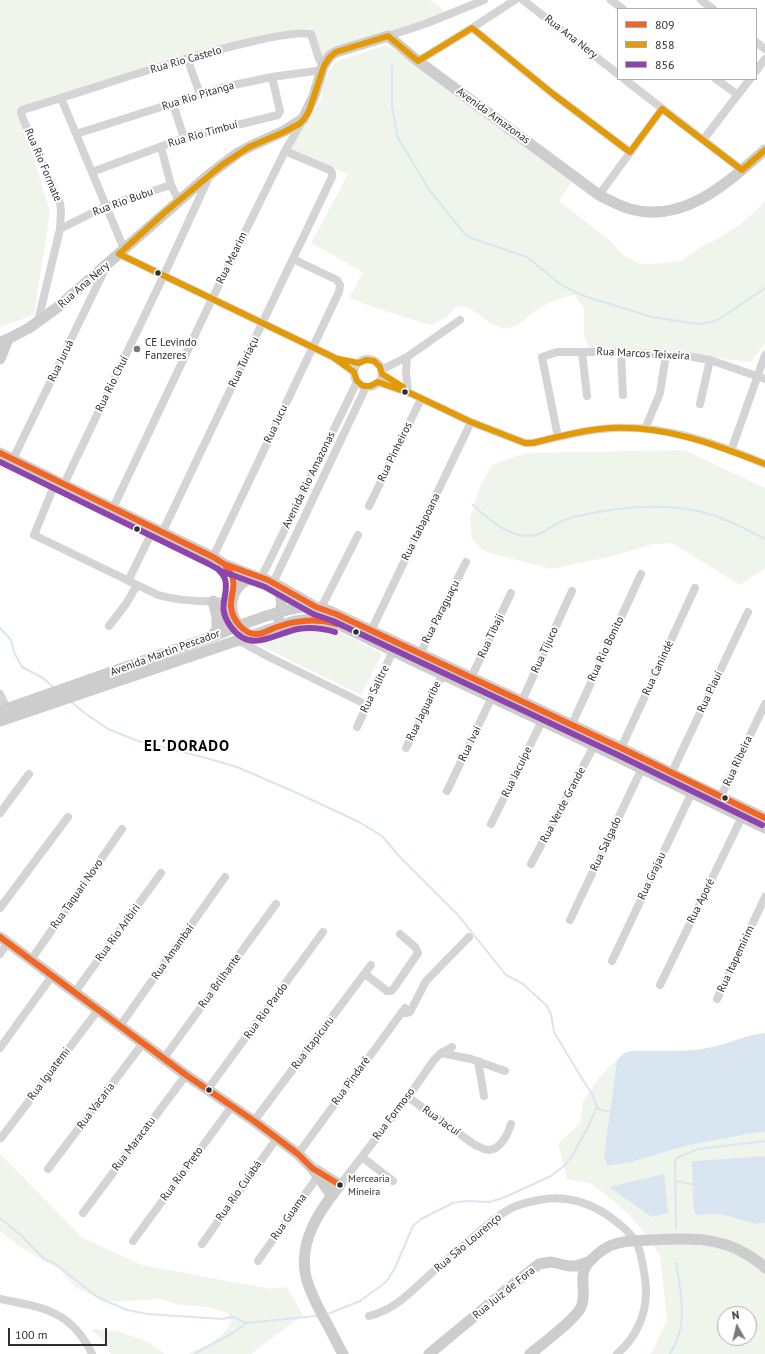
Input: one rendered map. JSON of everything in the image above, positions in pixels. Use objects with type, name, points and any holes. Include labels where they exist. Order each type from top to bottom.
[{"type":"street","points":[[303,119],[314,96],[323,68],[330,56],[336,52],[425,24],[484,0]]},
{"type":"street","points":[[418,61],[515,0]]},
{"type":"street","name":"Rua Ana Nery","points":[[523,0],[617,73]]},
{"type":"street","points":[[611,0],[622,8]]},
{"type":"street","points":[[701,0],[712,8]]},
{"type":"street","points":[[472,28],[553,94],[630,152]]},
{"type":"street","name":"Rua Rio Castelo","points":[[30,108],[187,58],[264,39],[308,33],[311,34],[323,68]]},
{"type":"street","name":"Avenida Amazonas","points":[[388,36],[418,61],[599,195]]},
{"type":"street","points":[[757,43],[765,49]]},
{"type":"street","points":[[187,58],[200,94]]},
{"type":"street","points":[[757,70],[765,59]]},
{"type":"street","name":"Rua Rio Pitanga","points":[[76,134],[224,87],[323,68]]},
{"type":"street","name":"Rua Rio Timbuí","points":[[92,172],[184,138],[278,115],[280,110],[272,77]]},
{"type":"street","points":[[625,80],[742,170]]},
{"type":"street","points":[[717,80],[738,95]]},
{"type":"street","points":[[703,140],[749,80]]},
{"type":"street","points":[[62,98],[106,206],[122,252],[164,275],[333,358],[354,372],[357,382],[366,387],[375,385],[380,376],[460,320]]},
{"type":"street","points":[[173,104],[184,138]]},
{"type":"street","name":"Rua Rio Formate","points":[[30,108],[22,110],[21,112],[60,203],[61,211],[58,232]]},
{"type":"street","points":[[662,109],[599,195],[617,205],[629,209],[651,213],[673,210],[696,202],[742,170],[765,150]]},
{"type":"street","name":"Rua Ana Nery","points":[[4,341],[58,307],[210,174],[243,150],[284,131],[303,119]]},
{"type":"street","name":"Rua Mearim","points":[[113,508],[212,299],[285,151],[303,119]]},
{"type":"street","points":[[161,147],[171,185],[179,200]]},
{"type":"street","name":"Rua Turiaçu","points":[[128,581],[158,531],[262,324],[333,175],[330,170],[285,151]]},
{"type":"street","name":"Rua Rio Chuí","points":[[128,581],[34,535],[164,275],[210,174]]},
{"type":"street","name":"Rua Rio Bubu","points":[[58,232],[106,206],[171,185]]},
{"type":"street","points":[[38,321],[58,232]]},
{"type":"street","name":"Rua Jucu","points":[[213,557],[339,292],[340,285],[337,280],[293,259]]},
{"type":"street","name":"Rua Juruá","points":[[13,459],[108,263]]},
{"type":"street","points":[[0,359],[4,341]]},
{"type":"street","name":"Rua Marcos Teixeira","points":[[558,437],[542,357],[557,352],[666,354],[710,360],[765,379]]},
{"type":"street","points":[[582,352],[587,396]]},
{"type":"street","points":[[621,352],[623,395]]},
{"type":"street","points":[[645,429],[660,393],[666,354]]},
{"type":"street","points":[[731,451],[765,355]]},
{"type":"street","points":[[407,357],[406,372],[410,392]]},
{"type":"street","points":[[333,358],[359,363],[370,360],[377,363],[380,376],[421,399],[471,422],[525,444],[611,428],[645,429],[683,435],[765,464]]},
{"type":"street","points":[[700,404],[710,360]]},
{"type":"street","points":[[354,372],[359,363]]},
{"type":"street","name":"Avenida Rio Amazonas","points":[[259,578],[357,382]]},
{"type":"street","name":"Avenida Rio Amazonas","points":[[274,584],[366,387]]},
{"type":"street","name":"Rua Pinheiros","points":[[369,506],[421,399]]},
{"type":"street","name":"Rua Itabapoana","points":[[371,631],[471,422]]},
{"type":"street","points":[[0,453],[213,557],[224,564],[274,584],[318,607],[358,535]]},
{"type":"street","name":"Rua Paraguaçu","points":[[418,658],[466,562]]},
{"type":"street","points":[[224,564],[232,577],[232,614],[240,626],[256,634]]},
{"type":"street","name":"Rua Rio Bonito","points":[[572,724],[641,574]]},
{"type":"street","points":[[214,633],[239,585],[243,582],[259,578]]},
{"type":"street","points":[[128,581],[153,593],[169,598],[213,601],[232,600]]},
{"type":"street","points":[[274,584],[282,600],[281,612],[274,628]]},
{"type":"street","points":[[108,626],[122,609],[137,585]]},
{"type":"street","name":"Rua Canindé","points":[[620,753],[695,588]]},
{"type":"street","name":"Rua Tijuco","points":[[520,705],[572,591]]},
{"type":"street","name":"Rua Tibaji","points":[[471,678],[510,593]]},
{"type":"street","points":[[213,601],[217,617],[214,633]]},
{"type":"street","name":"Avenida Martin Pescador","points":[[4,710],[214,633],[296,608],[318,607],[371,631],[443,674],[492,697],[520,705],[572,724],[620,753]]},
{"type":"street","name":"Rua Piauí","points":[[672,772],[748,612]]},
{"type":"street","name":"Avenida Martin Pescador","points":[[0,721],[274,628],[303,619],[312,618],[329,621],[393,651],[418,658],[471,678],[520,705],[542,721],[597,747],[617,752],[620,751],[620,753],[642,763],[692,792],[765,828]]},
{"type":"street","points":[[238,640],[273,659],[367,705]]},
{"type":"street","name":"Rua Salitre","points":[[357,727],[393,651]]},
{"type":"street","name":"Rua Jaguaribe","points":[[406,748],[443,674]]},
{"type":"street","points":[[0,694],[4,710]]},
{"type":"street","name":"Rua Ivaí","points":[[447,791],[492,697]]},
{"type":"street","name":"Rua Ribeira","points":[[721,796],[765,704]]},
{"type":"street","name":"Rua Jacuípe","points":[[491,824],[542,721]]},
{"type":"street","name":"Rua Verde Grande","points":[[531,864],[597,747]]},
{"type":"street","name":"Avenida Martin Pescador","points":[[642,763],[672,772],[765,818]]},
{"type":"street","name":"Rua Salgado","points":[[570,920],[642,763]]},
{"type":"street","points":[[0,813],[29,774]]},
{"type":"street","name":"Rua Grajau","points":[[612,961],[692,792]]},
{"type":"street","points":[[0,908],[68,817]]},
{"type":"street","name":"Rua Aporé","points":[[660,985],[742,817]]},
{"type":"street","name":"Rua Taquari Novo","points":[[31,960],[122,829]]},
{"type":"street","name":"Rua Rio Aribiri","points":[[75,992],[161,874]]},
{"type":"street","name":"Rua Amambaí","points":[[120,1026],[226,878]]},
{"type":"street","name":"Rua Itapemirim","points":[[717,999],[765,897]]},
{"type":"street","name":"Rua Brilhante","points":[[164,1058],[276,904]]},
{"type":"street","name":"Rua Rio Pardo","points":[[208,1089],[323,932]]},
{"type":"street","points":[[365,974],[387,991],[394,988],[418,953],[415,947],[400,934]]},
{"type":"street","name":"Rua Pindaré","points":[[298,1154],[403,1011],[406,1014],[410,1012],[426,981],[469,937]]},
{"type":"street","points":[[0,954],[4,940],[186,1075],[254,1121],[298,1154],[316,1173],[332,1196]]},
{"type":"street","name":"Rua Itapicuru","points":[[254,1121],[371,965]]},
{"type":"street","points":[[0,1048],[52,976]]},
{"type":"street","name":"Rua Iguatemi","points":[[1,1138],[98,1010]]},
{"type":"street","name":"Rua Vacaria","points":[[48,1169],[143,1043]]},
{"type":"street","name":"Rua Formoso","points":[[340,1185],[408,1097],[434,1060],[441,1053],[452,1047]]},
{"type":"street","points":[[441,1053],[464,1057],[505,1071]]},
{"type":"street","points":[[478,1061],[484,1096]]},
{"type":"street","name":"Rua Maracatu","points":[[83,1213],[186,1075]]},
{"type":"street","name":"Rua Jacuí","points":[[408,1097],[484,1150],[496,1148],[506,1137],[511,1124]]},
{"type":"street","name":"Rua Rio Preto","points":[[132,1242],[232,1106]]},
{"type":"street","name":"Rua Rio Cuiabá","points":[[202,1244],[277,1138]]},
{"type":"street","points":[[362,1157],[393,1182]]},
{"type":"street","points":[[316,1173],[340,1185],[316,1219],[311,1230],[305,1255],[306,1276],[315,1301],[343,1354]]},
{"type":"street","name":"Rua Guama","points":[[258,1261],[316,1173]]},
{"type":"street","name":"Rua São Lourenço","points":[[369,1316],[384,1311],[407,1295],[485,1226],[509,1209],[525,1202],[559,1198],[577,1200],[596,1208],[621,1224],[636,1241]]},
{"type":"street","points":[[530,1354],[580,1311],[584,1299],[582,1280],[588,1262],[603,1250],[614,1244],[636,1241],[688,1238],[716,1241],[728,1244],[741,1251],[765,1268]]},
{"type":"street","points":[[617,1354],[626,1347],[639,1326],[646,1298],[644,1275],[636,1241]]},
{"type":"street","name":"Rua Juiz de Fora","points":[[429,1354],[535,1267],[545,1262],[569,1266],[583,1265],[588,1262]]},
{"type":"street","points":[[569,1266],[582,1280]]},
{"type":"street","points":[[0,1299],[43,1307],[58,1314],[68,1322],[88,1344],[92,1354]]},
{"type":"shaded area","points":[[0,0],[430,0],[440,7],[447,16],[342,47],[319,59],[311,28],[234,43],[19,109],[50,212],[34,315],[0,327]]},
{"type":"shaded area","points":[[386,45],[428,70],[573,180],[559,201],[612,242],[622,254],[640,264],[681,261],[705,244],[712,242],[739,225],[765,201],[765,343],[751,362],[667,352],[589,348],[584,335],[584,309],[575,295],[564,297],[544,306],[517,325],[509,328],[499,327],[467,308],[455,308],[449,315],[433,325],[373,307],[349,298],[363,272],[311,243],[348,174],[288,150],[321,100],[323,83],[335,62]]},
{"type":"shaded area","points":[[684,450],[765,488],[765,568],[740,585],[672,543],[653,544],[613,556],[551,569],[483,551],[472,539],[470,519],[479,488],[492,465],[525,453]]},
{"type":"shaded area","points":[[311,625],[340,632],[382,654],[361,695],[249,640],[286,627]]},
{"type":"shaded area","points":[[765,1033],[765,1132],[685,1146],[631,1162],[607,1166],[604,1156],[617,1060],[624,1053],[631,1051],[702,1049]]},
{"type":"shaded area","points":[[617,1060],[604,1156],[631,1162],[685,1146],[765,1132],[765,1156],[692,1161],[693,1203],[695,1214],[715,1214],[728,1216],[755,1224],[765,1223],[765,1354],[651,1354],[667,1320],[660,1255],[631,1216],[592,1184],[567,1179],[558,1144],[580,1123],[583,1101],[599,1078]]},
{"type":"shaded area","points":[[0,1154],[83,1238],[142,1265],[271,1289],[287,1287],[303,1315],[251,1354],[188,1354],[213,1341],[224,1332],[231,1320],[228,1313],[210,1307],[179,1305],[159,1299],[117,1302],[97,1298],[75,1287],[59,1269],[20,1247],[0,1231]]},
{"type":"shaded area","points":[[765,1156],[765,1223],[755,1224],[728,1216],[715,1214],[695,1214],[693,1203],[692,1161]]},
{"type":"shaded area","points":[[664,1174],[668,1213],[652,1217],[609,1187]]},
{"type":"shaded area","points":[[91,1329],[117,1331],[126,1334],[150,1343],[165,1354],[111,1354],[103,1341]]},
{"type":"waterway","points":[[392,65],[392,108],[398,138],[430,191],[465,234],[471,238],[527,257],[559,283],[587,297],[652,317],[698,324],[716,321],[765,288]]},
{"type":"waterway","points":[[473,505],[491,521],[504,529],[512,533],[527,536],[536,535],[560,522],[577,516],[626,508],[670,507],[707,513],[765,539]]},
{"type":"waterway","points":[[0,628],[11,640],[14,652],[22,667],[43,678],[53,687]]},
{"type":"waterway","points":[[70,701],[108,729],[138,741],[237,767],[359,822],[382,836],[399,856],[458,915],[506,975],[523,984],[547,1006],[551,1014],[554,1032],[592,1094],[597,1107],[601,1110],[612,1112]]},
{"type":"waterway","points":[[328,1314],[360,1301],[386,1282],[394,1270],[413,1226],[421,1219],[453,1203],[466,1201],[489,1202],[503,1198],[551,1176],[564,1166],[572,1156],[597,1107]]},
{"type":"waterway","points":[[676,1228],[675,1162],[677,1158],[698,1149],[765,1141]]},
{"type":"waterway","points":[[676,1181],[695,1185]]},
{"type":"waterway","points":[[0,1218],[22,1236],[44,1259],[54,1263],[99,1298],[127,1310],[148,1314],[207,1318],[223,1319],[232,1317],[246,1323],[316,1316]]},
{"type":"waterway","points":[[670,1354],[678,1337],[682,1318],[676,1263]]},
{"type":"waterway","points":[[194,1354],[233,1333],[246,1323]]},
{"type":"transit line","name":"858","points":[[765,150],[742,170],[662,109],[630,152],[553,94],[472,28],[418,61],[388,36],[336,52],[329,58],[324,66],[309,111],[299,124],[249,147],[222,165],[164,213],[119,254],[333,357],[354,372],[357,381],[363,386],[370,386],[378,382],[412,394],[471,422],[525,443],[533,443],[592,430],[632,428],[671,433],[709,443],[765,464]]},
{"type":"transit line","name":"858","points":[[334,358],[359,363],[366,360],[374,361],[380,367],[382,374],[403,387]]},
{"type":"transit line","name":"809","points":[[0,453],[213,557],[224,564],[268,580],[316,607],[336,614],[621,748],[765,818]]},
{"type":"transit line","name":"856","points":[[0,462],[221,571],[265,587],[313,614],[333,621],[618,755],[762,825]]},
{"type":"transit line","name":"809","points":[[224,564],[231,573],[233,580],[231,604],[232,612],[236,621],[248,632],[252,634],[259,634],[299,621],[314,620],[337,624]]},
{"type":"transit line","name":"856","points":[[218,569],[223,575],[226,585],[223,607],[226,619],[231,627],[239,635],[246,639],[254,641],[263,640],[303,628],[316,628],[335,632]]},
{"type":"transit line","name":"809","points":[[0,937],[186,1075],[254,1121],[298,1154],[312,1168],[340,1185]]},
{"type":"place","name":"CE Levindo Fanzeres","points":[[137,349]]},
{"type":"place","name":"Mercearia Mineira","points":[[340,1185]]},
{"type":"district","name":"EL´DORADO","points":[[187,747]]}]
